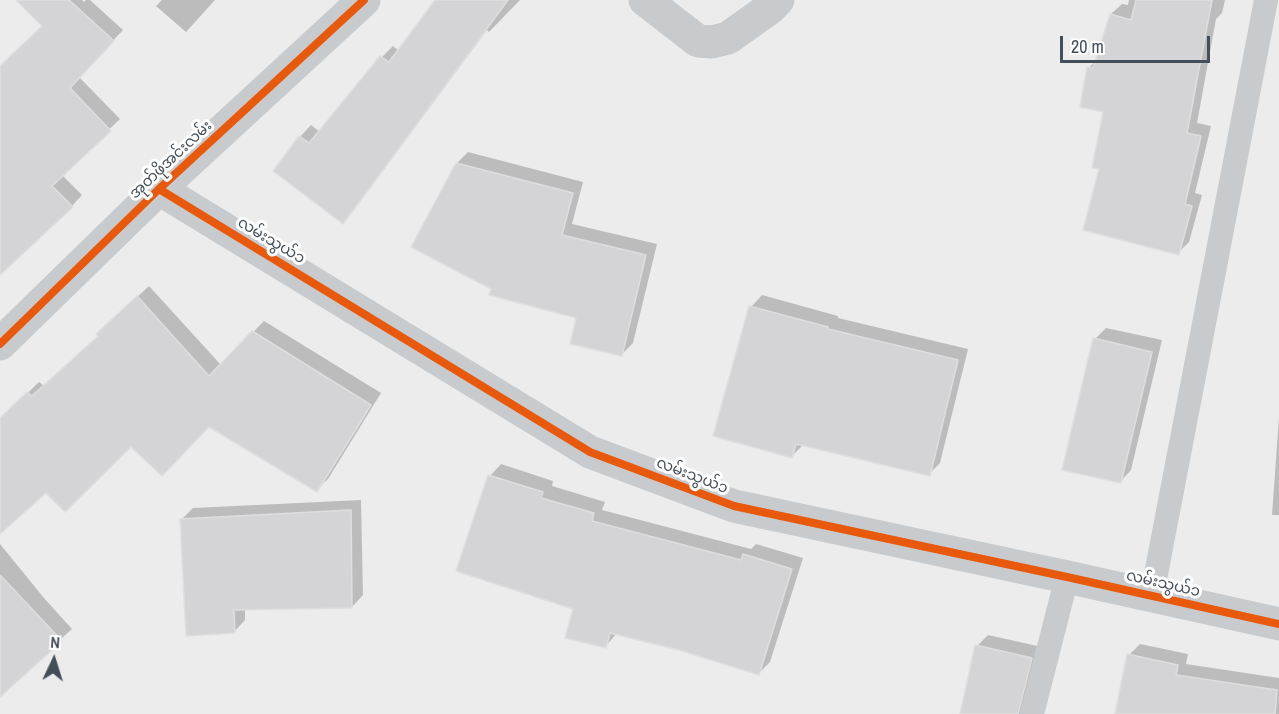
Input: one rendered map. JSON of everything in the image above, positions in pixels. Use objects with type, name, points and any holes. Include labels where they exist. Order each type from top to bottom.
[{"type":"street","name":"အုတ်ဖိုအင်းလမ်း","points":[[0,344],[159,189],[364,0]]},
{"type":"street","points":[[645,0],[698,41],[712,42],[728,38],[778,0]]},
{"type":"street","name":"လမ်းသွယ်၁","points":[[159,189],[590,452],[734,506],[1279,624]]},
{"type":"lane","points":[[1152,595],[1266,0]]},
{"type":"lane","points":[[1032,714],[1067,577]]},
{"type":"building","points":[[16,0],[69,0],[114,41],[70,88],[111,131],[52,186],[73,207],[0,275],[0,66],[42,26]]},
{"type":"building","points":[[435,0],[508,0],[343,224],[273,171],[299,136],[309,143],[380,56],[389,62]]},
{"type":"building","points":[[1136,0],[1212,0],[1187,133],[1201,136],[1185,204],[1192,206],[1179,255],[1083,230],[1099,169],[1092,168],[1103,112],[1080,107],[1087,67],[1093,68],[1110,14],[1131,20]]},
{"type":"building","points":[[456,163],[573,193],[562,235],[646,255],[622,356],[570,344],[576,318],[489,295],[491,289],[411,247]]},
{"type":"building","points":[[137,296],[209,376],[252,331],[371,405],[317,492],[209,427],[162,476],[131,447],[65,512],[46,493],[0,534],[0,418],[27,392],[32,396],[98,336],[96,334]]},
{"type":"building","points":[[749,306],[828,327],[828,329],[958,360],[930,476],[796,444],[792,458],[713,436]]},
{"type":"building","points":[[1093,338],[1152,352],[1121,483],[1062,470]]},
{"type":"building","points":[[488,475],[543,492],[541,498],[594,513],[592,521],[741,560],[743,554],[792,569],[759,675],[679,650],[610,633],[606,648],[565,638],[573,609],[456,571]]},
{"type":"building","points":[[351,510],[352,608],[234,610],[235,633],[186,636],[180,519]]},
{"type":"building","points":[[0,575],[62,641],[0,697]]},
{"type":"building","points":[[975,645],[1032,658],[1018,714],[960,714]]},
{"type":"building","points":[[1127,654],[1178,665],[1176,675],[1277,690],[1275,714],[1115,714]]},
{"type":"cycle path","points":[[0,344],[159,189],[364,0]]},
{"type":"cycle path","points":[[159,189],[590,452],[734,506],[1279,624]]}]
